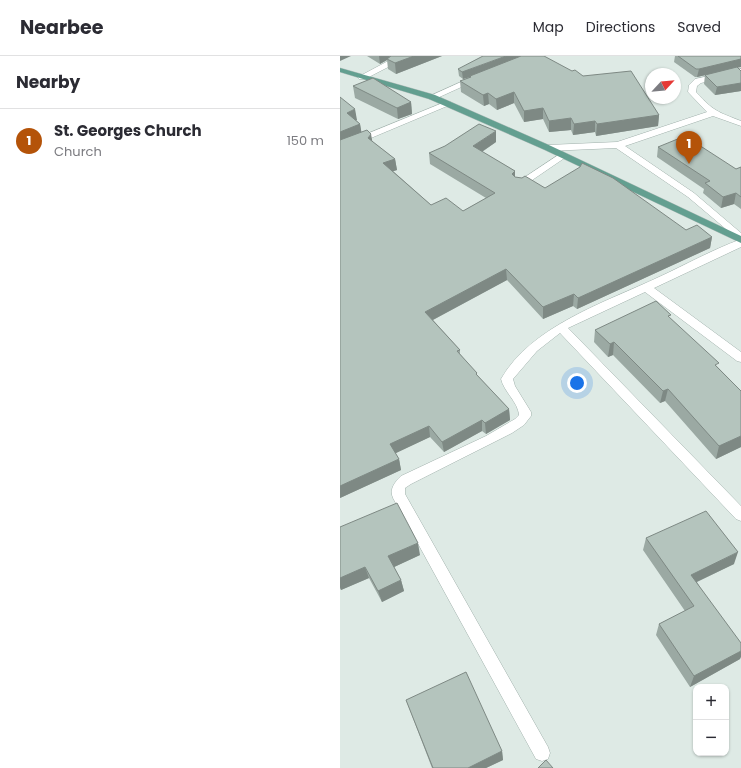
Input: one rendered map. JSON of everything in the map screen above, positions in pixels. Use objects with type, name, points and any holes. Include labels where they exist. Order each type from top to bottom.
[{"type":"main road","points":[[340,70],[432,97],[548,148],[741,239]]},
{"type":"street","points":[[362,77],[393,61],[395,56]]},
{"type":"street","points":[[741,71],[698,81],[693,85],[692,92],[706,108],[713,113],[741,124]]},
{"type":"street","points":[[432,97],[485,76]]},
{"type":"street","points":[[340,148],[448,104]]},
{"type":"street","points":[[548,148],[618,145],[713,113]]},
{"type":"street","points":[[618,145],[691,195],[741,239]]},
{"type":"street","points":[[519,185],[563,155]]},
{"type":"street","points":[[542,753],[398,494],[399,486],[406,480],[522,422],[526,416],[525,409],[510,388],[507,378],[533,348],[561,327],[741,243]]},
{"type":"street","points":[[647,288],[741,358]]},
{"type":"street","points":[[561,327],[741,515]]},
{"type":"building","points":[[391,56],[414,56],[395,63],[387,59]]},
{"type":"building","points":[[483,56],[506,56],[462,72],[458,69]]},
{"type":"building","points":[[521,56],[544,56],[572,71],[575,70],[583,76],[631,71],[645,93],[645,104],[652,104],[659,115],[597,124],[595,121],[574,124],[571,118],[549,121],[543,108],[524,111],[514,92],[496,99],[488,93],[483,95],[460,81],[471,77],[470,76]]},
{"type":"building","points":[[678,56],[741,56],[741,59],[696,69]]},
{"type":"building","points":[[737,67],[741,71],[741,83],[717,87],[705,75]]},
{"type":"building","points":[[373,78],[411,102],[397,108],[353,86]]},
{"type":"building","points":[[340,97],[355,109],[347,113],[360,124],[340,132]]},
{"type":"building","points":[[479,124],[496,131],[473,146],[515,171],[512,174],[515,177],[522,178],[525,176],[545,188],[580,167],[582,163],[613,178],[686,230],[697,225],[712,237],[578,298],[574,294],[543,307],[506,269],[425,312],[460,350],[457,351],[477,373],[476,374],[509,409],[485,423],[482,420],[442,442],[429,426],[390,444],[399,459],[340,486],[340,140],[367,130],[371,134],[368,138],[395,159],[383,163],[431,205],[446,198],[463,211],[495,193],[429,153],[445,146]]},
{"type":"building","points":[[685,136],[736,169],[741,167],[741,197],[736,193],[723,197],[705,183],[710,181],[658,147]]},
{"type":"building","points":[[656,301],[671,315],[668,316],[719,363],[715,365],[741,391],[741,436],[719,446],[668,389],[663,391],[614,342],[610,344],[595,330]]},
{"type":"building","points":[[397,503],[418,543],[388,556],[401,580],[378,591],[365,567],[340,578],[340,527]]},
{"type":"building","points":[[706,511],[738,552],[691,575],[741,643],[741,651],[694,676],[659,624],[694,606],[646,538]]},
{"type":"building","points":[[466,672],[502,751],[468,768],[433,768],[406,700]]},
{"type":"building","points":[[546,760],[553,768],[538,768]]},
{"type":"place","name":"St. Georges Church","points":[[689,164]]}]
